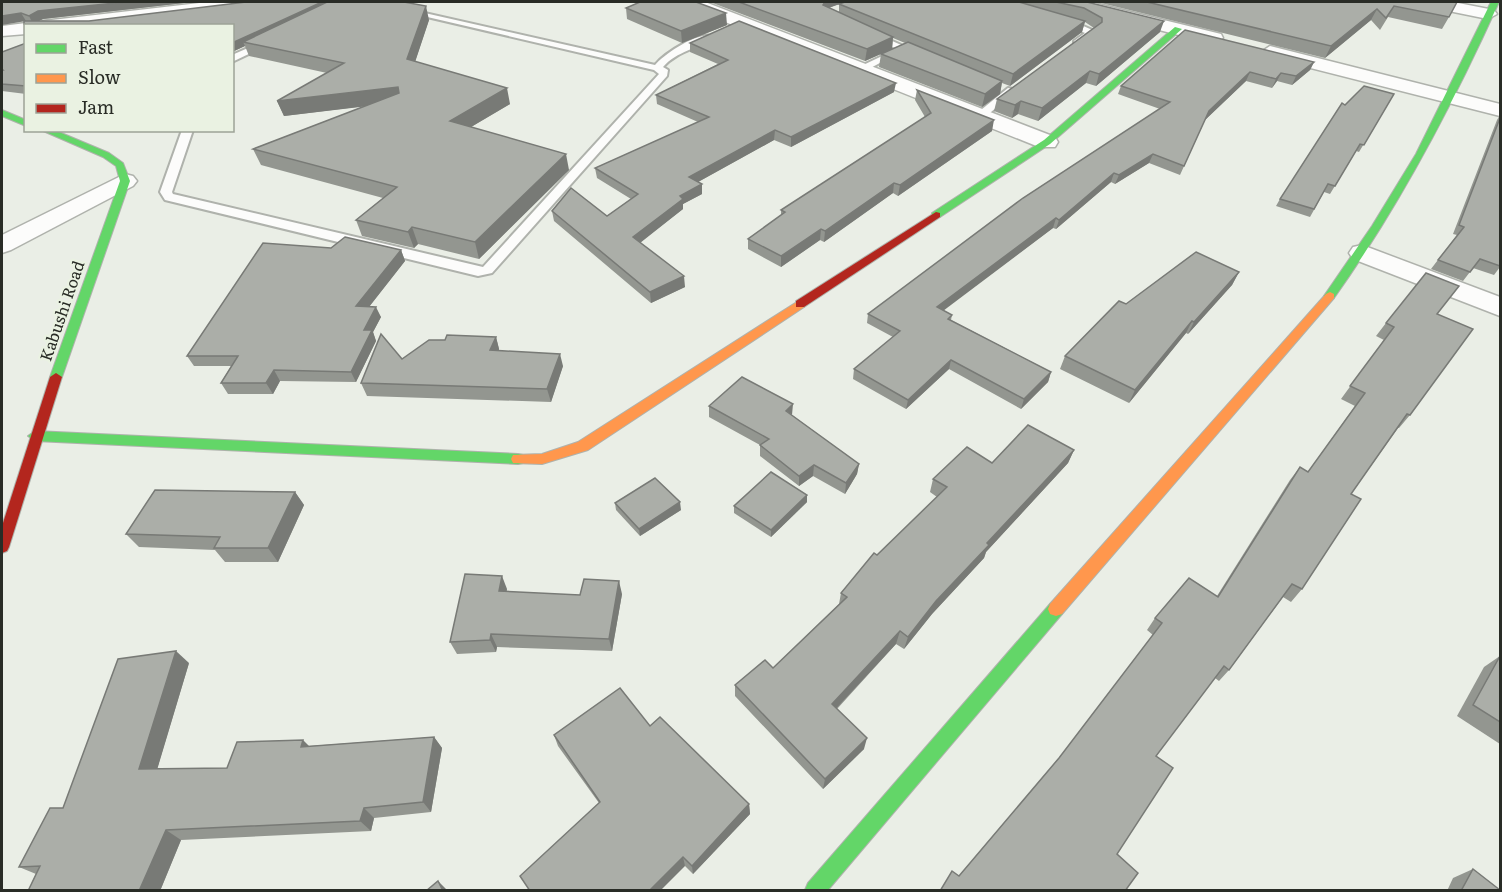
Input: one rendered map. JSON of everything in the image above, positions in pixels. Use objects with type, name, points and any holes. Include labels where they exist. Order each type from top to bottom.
[{"type":"street","points":[[121,16],[155,2]]},
{"type":"street","points":[[59,24],[248,2]]},
{"type":"street","points":[[691,2],[1047,142]]},
{"type":"street","points":[[1071,2],[1232,43]]},
{"type":"street","points":[[815,891],[1093,565],[1321,308],[1362,253],[1452,97],[1491,8],[1430,2]]},
{"type":"street","points":[[2,31],[24,28]]},
{"type":"street","points":[[35,436],[498,459],[542,459],[583,447],[1047,142],[1178,29]]},
{"type":"street","points":[[1254,48],[1500,110]]},
{"type":"street","points":[[2,113],[24,122]]},
{"type":"street","points":[[2,245],[125,181],[120,165],[106,155],[50,132]]},
{"type":"street","name":"Kabushi Road","points":[[2,547],[35,436],[125,181]]},
{"type":"street","points":[[1362,253],[1500,307]]},
{"type":"lane","points":[[187,132],[166,192],[169,197],[478,272],[487,270],[664,74],[663,70],[657,68],[368,2]]},
{"type":"lane","points":[[1056,18],[1092,32],[1064,52]]},
{"type":"lane","points":[[726,31],[746,23]]},
{"type":"lane","points":[[865,33],[925,57]]},
{"type":"lane","points":[[657,68],[673,52],[716,35]]},
{"type":"lane","points":[[234,58],[275,38]]},
{"type":"lane","points":[[862,69],[904,49]]},
{"type":"lane","points":[[980,116],[1008,88]]},
{"type":"building","points":[[2,2],[125,2],[38,11],[29,16],[21,13],[2,16]]},
{"type":"building","points":[[246,2],[322,2],[234,42],[234,24],[24,24],[24,21],[89,21]]},
{"type":"building","points":[[327,2],[404,2],[426,6],[407,59],[507,88],[450,121],[566,154],[475,242],[412,227],[408,232],[356,220],[397,187],[253,149],[399,93],[398,87],[277,101],[344,63],[243,42]]},
{"type":"building","points":[[640,2],[696,2],[726,13],[681,31],[626,8]]},
{"type":"building","points":[[739,2],[825,2],[823,5],[893,37],[867,49]]},
{"type":"building","points":[[845,2],[1019,2],[1085,21],[1013,74],[839,4]]},
{"type":"building","points":[[1056,2],[1087,2],[1164,21],[1099,74],[1090,71],[1042,108],[1021,101],[1015,105],[997,99],[1102,22],[1102,18],[1084,8]]},
{"type":"building","points":[[1147,2],[1457,2],[1449,17],[1394,6],[1386,18],[1377,9],[1331,46]]},
{"type":"building","points":[[739,21],[896,83],[791,137],[775,130],[689,177],[702,184],[680,196],[683,199],[633,237],[684,276],[650,292],[552,211],[571,188],[607,216],[638,194],[595,168],[709,117],[656,95],[728,60],[690,43]]},
{"type":"building","points":[[1185,30],[1314,62],[1296,76],[1281,73],[1276,79],[1250,72],[1209,111],[1184,166],[1153,154],[1119,175],[1114,173],[1059,220],[1056,218],[937,307],[952,315],[948,319],[1051,372],[1024,399],[951,360],[908,400],[854,369],[900,331],[868,314],[1023,198],[1170,102],[1121,86]]},
{"type":"building","points":[[908,42],[1002,81],[985,94],[881,54]]},
{"type":"building","points":[[24,44],[24,86],[2,84],[2,52]]},
{"type":"building","points":[[1364,86],[1394,94],[1364,145],[1360,144],[1335,186],[1328,184],[1314,209],[1280,199],[1342,103],[1345,105]]},
{"type":"building","points":[[917,90],[994,120],[900,185],[894,183],[825,231],[821,229],[781,256],[748,239],[785,212],[781,210],[931,113]]},
{"type":"building","points":[[1500,118],[1500,266],[1480,259],[1470,272],[1438,260],[1464,227],[1459,225]]},
{"type":"building","points":[[345,237],[401,250],[356,306],[376,307],[364,330],[372,330],[351,372],[274,370],[266,383],[221,383],[238,356],[187,356],[263,243],[331,248]]},
{"type":"building","points":[[1196,252],[1239,272],[1194,322],[1192,321],[1135,390],[1065,356],[1119,301],[1126,304]]},
{"type":"building","points":[[1426,273],[1459,286],[1437,314],[1473,329],[1410,415],[1407,414],[1351,494],[1361,499],[1302,589],[1292,584],[1229,670],[1224,666],[1156,756],[1173,768],[1117,854],[1138,873],[1125,891],[940,891],[952,871],[959,876],[1059,758],[1162,623],[1155,618],[1189,578],[1218,597],[1300,467],[1308,472],[1365,393],[1350,386],[1394,327],[1386,323]]},
{"type":"building","points":[[381,334],[402,359],[429,340],[445,340],[447,335],[496,337],[490,350],[560,354],[547,389],[361,383]]},
{"type":"building","points":[[742,377],[793,404],[786,411],[859,464],[846,483],[814,465],[799,476],[760,445],[769,439],[709,406]]},
{"type":"building","points":[[1028,425],[1074,450],[987,543],[989,545],[936,601],[908,637],[900,631],[832,704],[867,738],[825,779],[735,685],[765,660],[773,668],[847,597],[841,593],[874,553],[877,555],[947,487],[933,479],[967,447],[992,463]]},
{"type":"building","points":[[771,472],[807,495],[771,530],[734,506]]},
{"type":"building","points":[[655,478],[680,502],[639,529],[615,503]]},
{"type":"building","points":[[155,490],[295,492],[268,548],[214,548],[220,537],[126,534]]},
{"type":"building","points":[[465,574],[502,576],[499,591],[580,595],[584,579],[619,581],[609,639],[491,634],[490,640],[450,642]]},
{"type":"building","points":[[176,651],[139,769],[227,768],[237,742],[303,740],[301,747],[434,737],[423,802],[364,808],[360,821],[166,830],[139,891],[28,891],[40,866],[19,867],[50,808],[63,808],[118,659]]},
{"type":"building","points":[[1500,656],[1500,722],[1473,705]]},
{"type":"building","points":[[620,688],[650,726],[660,717],[749,804],[692,866],[683,857],[649,891],[530,891],[520,876],[600,802],[554,735]]},
{"type":"building","points":[[1473,869],[1500,890],[1500,891],[1461,891]]},
{"type":"building","points":[[438,881],[443,891],[426,891]]},
{"type":"traffic: fast","points":[[1330,296],[1400,190],[1440,116],[1495,2]]},
{"type":"traffic: fast","points":[[936,215],[1047,142],[1178,29]]},
{"type":"traffic: fast","points":[[2,113],[24,122]]},
{"type":"traffic: fast","points":[[50,132],[106,155],[120,165],[125,181],[56,377]]},
{"type":"traffic: fast","points":[[35,436],[518,459]]},
{"type":"traffic: fast","points":[[815,890],[1056,609]]},
{"type":"traffic: slow","points":[[1056,609],[1330,296]]},
{"type":"traffic: slow","points":[[518,459],[542,459],[583,446],[800,304]]},
{"type":"traffic: jam","points":[[800,304],[936,215]]},
{"type":"traffic: jam","points":[[2,547],[56,377]]}]
